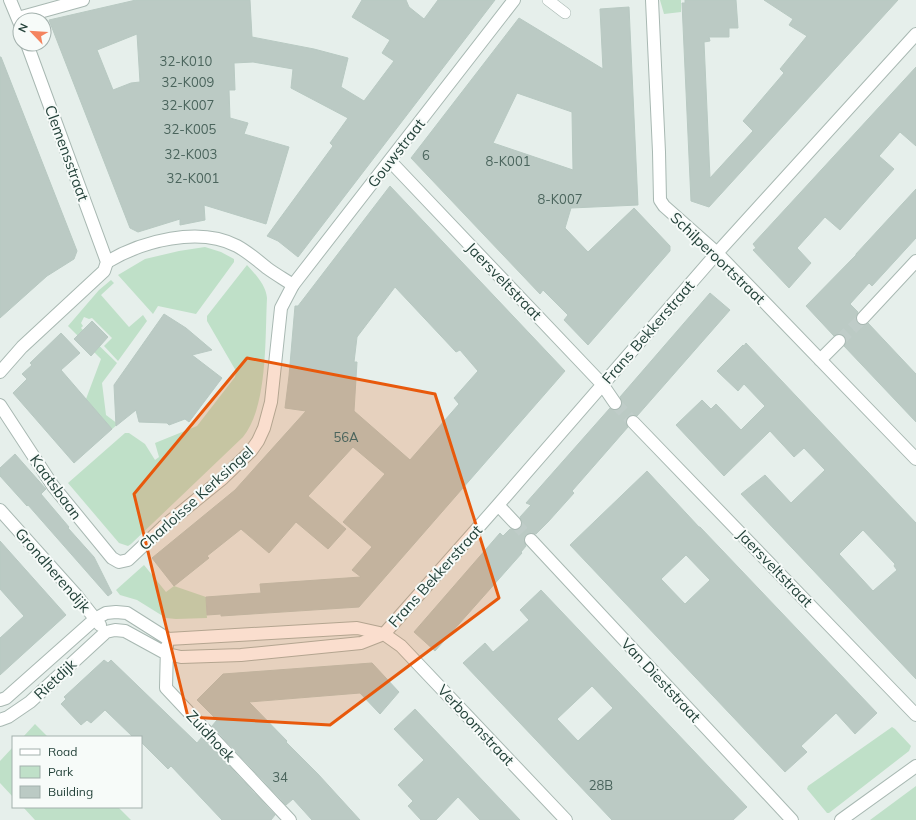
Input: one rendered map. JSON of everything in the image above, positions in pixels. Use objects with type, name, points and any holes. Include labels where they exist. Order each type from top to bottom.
[{"type":"street","points":[[10,0],[15,12]]},
{"type":"street","points":[[46,12],[83,0]]},
{"type":"street","name":"Gouwstraat","points":[[281,308],[293,285],[514,0]]},
{"type":"street","name":"Schilperoortstraat","points":[[652,0],[660,152],[660,200],[664,206],[717,253],[916,459]]},
{"type":"street","name":"Frans Bekkerstraat","points":[[106,632],[115,630],[125,631],[167,654],[181,657],[241,655],[361,643],[384,634],[717,253],[916,34]]},
{"type":"street","name":"Clemensstraat","points":[[31,52],[105,267]]},
{"type":"street","name":"Jaersveltstraat","points":[[390,161],[602,384],[614,403]]},
{"type":"street","points":[[0,372],[22,347],[105,267],[125,253],[145,245],[168,239],[192,236],[221,239],[244,250],[293,285]]},
{"type":"street","points":[[863,318],[916,261]]},
{"type":"street","name":"Charloisse Kerksingel","points":[[120,562],[128,560],[163,527],[223,478],[251,451],[258,441],[264,428],[271,402],[281,308]]},
{"type":"street","points":[[820,360],[839,341]]},
{"type":"street","name":"Kaatsbaan","points":[[0,405],[53,486],[112,558],[120,562]]},
{"type":"street","name":"Jaersveltstraat","points":[[633,422],[916,714]]},
{"type":"street","points":[[498,505],[515,523]]},
{"type":"street","name":"Grondherendijk","points":[[0,510],[77,596],[106,632]]},
{"type":"street","name":"Van Dieststraat","points":[[531,540],[792,820]]},
{"type":"street","points":[[95,618],[106,613],[127,613],[168,639]]},
{"type":"street","name":"Rietdijk","points":[[0,700],[6,698],[95,618]]},
{"type":"street","name":"Frans Bekkerstraat","points":[[168,639],[358,628],[384,634]]},
{"type":"street","name":"Rietdijk","points":[[0,720],[8,717],[30,702],[106,632]]},
{"type":"street","name":"Verboomstraat","points":[[384,634],[401,646],[566,820]]},
{"type":"street","name":"Zuidhoek","points":[[168,639],[166,688],[290,820]]},
{"type":"street","points":[[842,820],[916,766]]},
{"type":"lane","points":[[548,0],[565,12]]},
{"type":"highlighted area","points":[[247,358],[435,394],[499,598],[330,725],[188,717],[134,494]]},
{"type":"green space","points":[[660,0],[681,0],[681,12],[664,14]]},
{"type":"green space","points":[[205,247],[221,252],[234,259],[234,262],[196,314],[158,306],[153,314],[118,275],[145,259]]},
{"type":"green space","points":[[247,265],[262,284],[267,298],[264,370],[257,408],[251,424],[243,437],[131,544],[128,546],[119,543],[68,483],[125,433],[129,433],[145,444],[155,460],[159,457],[155,443],[197,426],[235,377],[236,371],[207,321],[207,316]]},
{"type":"green space","points":[[111,280],[114,283],[101,295],[129,327],[143,315],[147,321],[118,361],[104,346],[112,338],[92,318],[89,319],[84,317],[81,323],[83,326],[81,328],[117,363],[102,383],[106,415],[118,424],[111,430],[86,399],[101,359],[68,326],[99,290]]},
{"type":"green space","points":[[144,565],[166,592],[174,586],[206,597],[207,618],[166,618],[137,600],[120,595],[116,590]]},
{"type":"green space","points":[[35,724],[47,736],[24,736]]},
{"type":"green space","points":[[892,727],[911,746],[909,751],[829,813],[827,813],[807,789],[808,786]]},
{"type":"green space","points":[[12,748],[12,796],[0,783],[0,761]]},
{"type":"green space","points":[[916,786],[916,820],[870,820]]},
{"type":"green space","points":[[24,808],[119,808],[131,820],[35,820]]},
{"type":"building","points":[[136,0],[250,0],[252,37],[314,49],[348,58],[341,87],[364,101],[394,61],[382,53],[390,40],[352,17],[362,0],[406,0],[409,7],[424,19],[438,0],[495,0],[298,257],[278,241],[267,236],[333,146],[330,143],[348,118],[291,88],[293,69],[253,62],[234,63],[235,90],[229,90],[230,118],[248,123],[244,134],[289,147],[266,224],[204,205],[205,220],[180,225],[180,219],[138,232],[130,228],[52,28],[52,19]],"holes":[[[137,34],[140,82],[131,83],[113,90],[97,50]]]},
{"type":"building","points":[[685,0],[736,0],[738,28],[729,28],[729,37],[709,37],[710,41],[704,42],[710,178],[753,131],[743,121],[784,73],[780,69],[807,36],[789,25],[793,19],[764,0],[898,0],[709,207],[691,201],[682,3],[685,3]]},
{"type":"building","points":[[629,7],[638,205],[571,208],[565,228],[588,252],[634,208],[670,246],[670,251],[588,345],[564,320],[568,315],[543,290],[540,294],[411,158],[519,18],[603,69],[600,9]],"holes":[[[517,93],[572,112],[573,170],[493,143]]]},
{"type":"building","points":[[0,57],[77,251],[74,259],[47,276],[0,318]]},
{"type":"building","points":[[916,67],[916,146],[900,132],[879,156],[894,169],[840,230],[825,217],[797,248],[811,263],[789,288],[753,250],[756,248],[753,244]]},
{"type":"building","points":[[390,186],[565,371],[359,607],[221,616],[221,614],[207,615],[206,597],[261,593],[260,584],[361,577],[352,570],[372,547],[343,522],[385,474],[353,447],[308,496],[346,529],[328,549],[296,522],[269,553],[241,529],[207,556],[209,558],[174,586],[152,558],[235,490],[306,411],[285,408],[295,306],[298,306]],"holes":[[[395,287],[456,352],[460,350],[478,371],[454,398],[459,404],[410,460],[354,411],[357,362],[354,362],[357,337]]]},
{"type":"building","points":[[916,189],[916,238],[872,286],[869,283],[850,304],[858,312],[856,317],[858,323],[862,325],[868,323],[916,374],[916,422],[844,346],[846,343],[845,336],[841,334],[834,336],[806,306],[856,255]]},
{"type":"building","points":[[710,293],[730,310],[637,416],[632,415],[628,417],[626,423],[628,427],[572,491],[574,493],[536,534],[530,533],[526,535],[524,541],[526,546],[521,552],[522,553],[435,651],[414,632],[500,533],[503,536],[510,529],[516,530],[520,528],[522,522],[520,517],[531,505],[526,503],[610,408],[615,410],[620,409],[622,403],[620,397]]},
{"type":"building","points":[[164,314],[186,328],[212,350],[192,355],[222,378],[189,422],[185,419],[169,425],[167,423],[139,422],[136,410],[116,426],[114,385]]},
{"type":"building","points":[[92,321],[108,337],[91,356],[74,339]]},
{"type":"building","points":[[61,333],[80,353],[61,370],[112,429],[74,463],[13,393],[27,379],[22,374],[32,365],[30,363]]},
{"type":"building","points":[[746,343],[916,523],[916,679],[741,494],[765,475],[791,503],[825,470],[804,448],[794,457],[770,431],[724,476],[676,425],[702,400],[711,409],[716,404],[741,430],[765,406],[744,384],[738,391],[717,371],[743,345],[744,346]],"holes":[[[863,530],[895,564],[894,566],[897,570],[873,591],[839,554]]]},
{"type":"building","points":[[15,454],[46,489],[41,494],[69,527],[68,528],[94,557],[112,593],[108,596],[28,505],[27,506],[0,476],[0,468]]},
{"type":"building","points":[[647,471],[877,713],[855,734],[836,713],[801,746],[807,752],[785,772],[570,545]],"holes":[[[686,555],[710,580],[685,604],[661,579]]]},
{"type":"building","points":[[0,541],[66,615],[0,675],[0,638],[24,616],[0,589]]},
{"type":"building","points":[[541,590],[747,807],[733,820],[612,820],[463,663],[485,643],[493,652],[529,620],[520,610]],"holes":[[[592,686],[613,708],[578,741],[557,719]]]},
{"type":"building","points":[[104,660],[108,663],[111,660],[197,743],[202,737],[275,815],[271,820],[222,820],[171,766],[168,769],[142,743],[142,736],[132,736],[105,710],[91,723],[87,720],[81,725],[61,704],[66,699],[64,697]]},
{"type":"building","points":[[372,663],[399,692],[380,714],[360,693],[249,702],[360,820],[312,820],[293,799],[286,805],[212,726],[217,720],[197,700],[223,674]]},
{"type":"building","points":[[415,709],[520,820],[480,820],[458,797],[436,820],[421,820],[408,806],[413,801],[398,785],[424,760],[394,729]]},
{"type":"tunnel","points":[[839,341],[863,318]]},
{"type":"tunnel","points":[[615,403],[633,422]]},
{"type":"tunnel","points":[[515,523],[531,540]]}]
